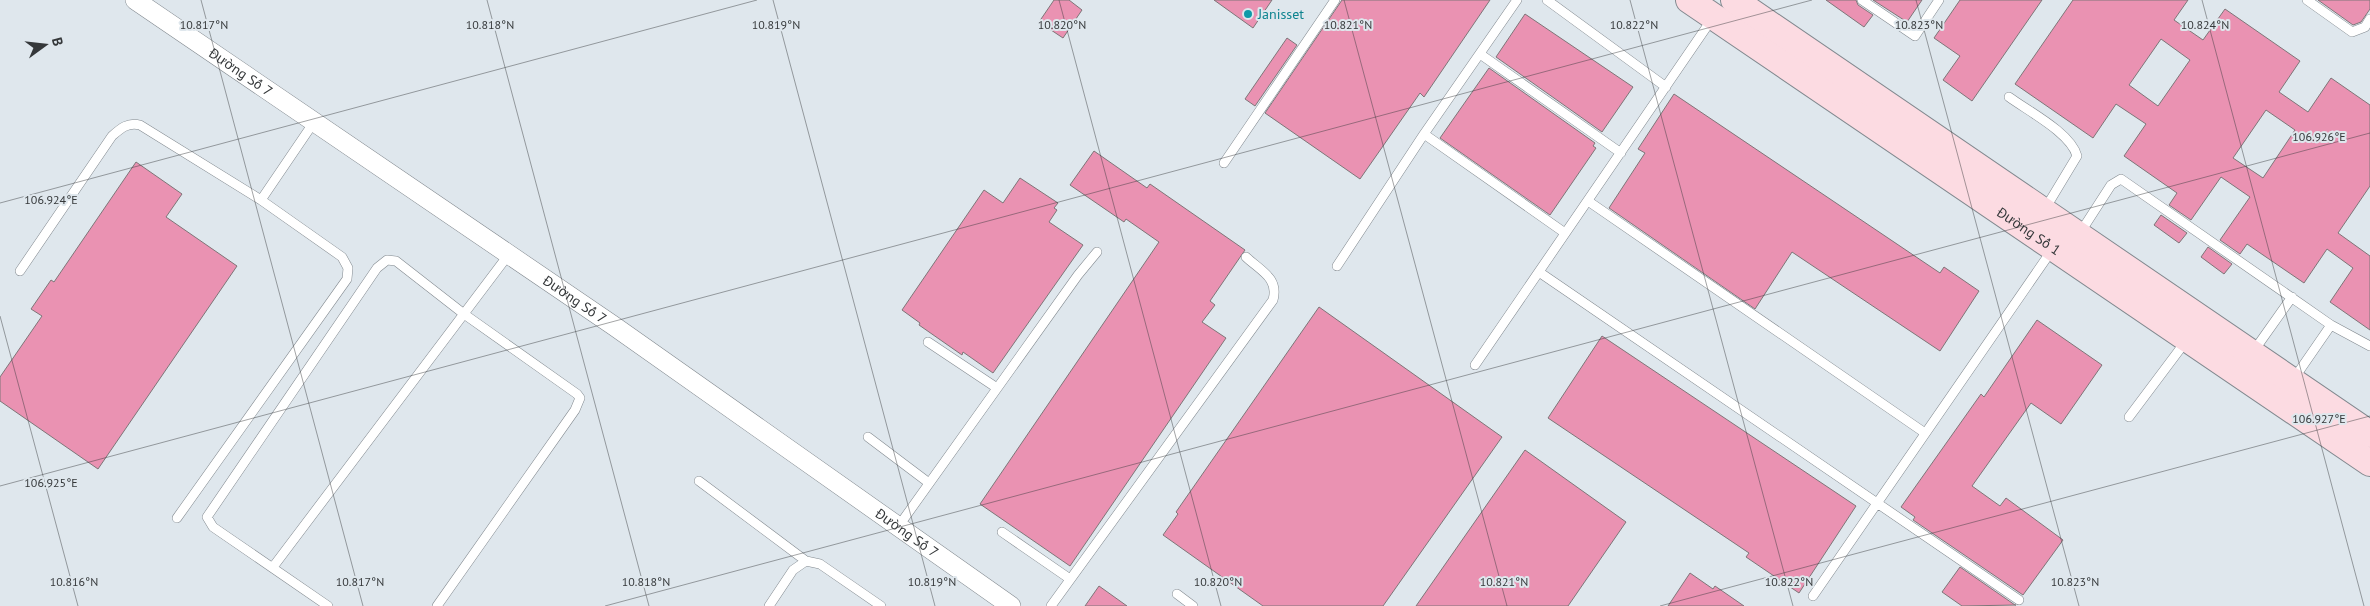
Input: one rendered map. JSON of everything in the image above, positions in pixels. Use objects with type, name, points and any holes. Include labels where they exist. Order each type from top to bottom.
[{"type":"street","name":"Đường Số 7","points":[[135,0],[509,254],[1011,606]]},
{"type":"street","name":"Đường Số 1","points":[[1689,0],[2370,463]]},
{"type":"street","name":"Đường Số 1","points":[[1734,0],[2370,434]]},
{"type":"lane","points":[[1224,163],[1335,0]]},
{"type":"lane","points":[[1337,266],[1424,134],[1517,0]]},
{"type":"lane","points":[[1547,0],[1666,87]]},
{"type":"lane","points":[[1862,0],[1914,36],[1939,0]]},
{"type":"lane","points":[[2307,0],[2352,32],[2365,27],[2370,20]]},
{"type":"lane","points":[[1475,365],[1714,17]]},
{"type":"lane","points":[[1480,54],[1621,153]]},
{"type":"lane","points":[[2009,97],[2074,146],[2077,156],[2044,211]]},
{"type":"lane","points":[[261,200],[314,122]]},
{"type":"lane","points":[[20,271],[112,136],[120,128],[132,123],[140,125],[261,200],[342,257],[348,268],[346,279],[177,518]]},
{"type":"lane","points":[[1424,134],[1565,233]]},
{"type":"lane","points":[[2079,235],[2110,184],[2121,179],[2331,325],[2370,346]]},
{"type":"lane","points":[[1588,201],[1925,434]]},
{"type":"lane","points":[[1813,596],[2053,247]]},
{"type":"lane","points":[[898,527],[1096,252]]},
{"type":"lane","points":[[273,567],[509,254]]},
{"type":"lane","points":[[1051,606],[1273,300],[1276,290],[1274,282],[1246,258]]},
{"type":"lane","points":[[328,606],[213,527],[207,517],[377,268],[387,260],[396,261],[464,314],[580,398],[575,410],[437,606]]},
{"type":"lane","points":[[1539,272],[2018,600]]},
{"type":"lane","points":[[2252,353],[2292,297]]},
{"type":"lane","points":[[2293,381],[2331,325]]},
{"type":"lane","points":[[2129,417],[2188,339]]},
{"type":"lane","points":[[928,342],[997,388]]},
{"type":"lane","points":[[868,437],[929,483]]},
{"type":"lane","points":[[699,481],[806,561],[820,564],[881,606]]},
{"type":"lane","points":[[1002,532],[1070,579]]},
{"type":"lane","points":[[769,606],[793,570],[806,561]]},
{"type":"lane","points":[[1176,594],[1193,606]]},
{"type":"building","points":[[1054,0],[1069,0],[1082,10],[1063,38],[1039,22]]},
{"type":"building","name":"Janisset","points":[[1214,0],[1272,0],[1253,28]]},
{"type":"building","points":[[1342,0],[1490,0],[1424,97],[1420,93],[1360,179],[1265,113]]},
{"type":"building","points":[[1826,0],[1856,0],[1858,5],[1873,15],[1864,27]]},
{"type":"building","points":[[1873,0],[1922,0],[1907,22]]},
{"type":"building","points":[[1960,0],[2042,0],[1972,101],[1943,80],[1960,56],[1934,38]]},
{"type":"building","points":[[2073,0],[2188,0],[2174,20],[2203,40],[2225,9],[2300,61],[2279,92],[2308,112],[2331,78],[2370,105],[2370,186],[2338,233],[2370,256],[2370,330],[2330,302],[2353,268],[2327,249],[2304,283],[2247,244],[2240,254],[2220,240],[2250,197],[2221,177],[2191,220],[2169,205],[2177,193],[2124,156],[2146,124],[2116,104],[2093,138],[2015,84]],"holes":[[[2161,39],[2190,60],[2158,106],[2129,85]],[[2266,110],[2295,130],[2263,178],[2233,158]]]},
{"type":"building","points":[[2318,0],[2370,0],[2370,9],[2361,22],[2353,25]]},
{"type":"building","points":[[1525,14],[1633,87],[1602,132],[1496,57]]},
{"type":"building","points":[[1287,38],[1297,45],[1255,106],[1245,99]]},
{"type":"building","points":[[1489,68],[1595,143],[1593,146],[1596,148],[1550,215],[1440,138]]},
{"type":"building","points":[[1674,94],[1940,273],[1944,267],[1979,291],[1940,351],[1792,252],[1755,309],[1609,208],[1645,153],[1638,149]]},
{"type":"building","points":[[1094,151],[1147,188],[1150,184],[1245,250],[1210,301],[1215,305],[1202,322],[1226,338],[1070,566],[980,504],[1159,242],[1126,219],[1124,222],[1070,185]]},
{"type":"building","points":[[136,162],[182,194],[166,217],[237,266],[98,469],[0,401],[0,377],[42,316],[31,309],[51,280],[54,282]]},
{"type":"building","points":[[1020,178],[1058,203],[1054,208],[1057,210],[1049,222],[1083,245],[993,373],[963,352],[962,355],[919,325],[920,323],[902,310],[984,190],[1003,203]]},
{"type":"building","points":[[2161,215],[2187,233],[2179,243],[2154,225]]},
{"type":"building","points":[[2208,247],[2232,264],[2224,274],[2201,257]]},
{"type":"building","points":[[1319,307],[1502,437],[1383,606],[1263,606],[1163,535],[1178,514],[1176,512]]},
{"type":"building","points":[[2037,320],[2102,365],[2061,424],[2031,403],[1972,486],[2000,506],[2006,498],[2063,540],[2023,595],[1913,520],[1915,517],[1901,507],[1981,394],[1984,397]]},
{"type":"building","points":[[1602,336],[1856,506],[1799,593],[1746,557],[1749,553],[1548,418]]},
{"type":"building","points":[[1525,450],[1626,522],[1568,606],[1416,606]]},
{"type":"building","points":[[1960,567],[2016,605],[1962,606],[1942,592]]},
{"type":"building","points":[[1690,573],[1713,589],[1715,586],[1744,606],[1668,606]]},
{"type":"building","points":[[1099,586],[1127,606],[1085,606]]},
{"type":"place","name":"Janisset","points":[[1248,14]]}]
